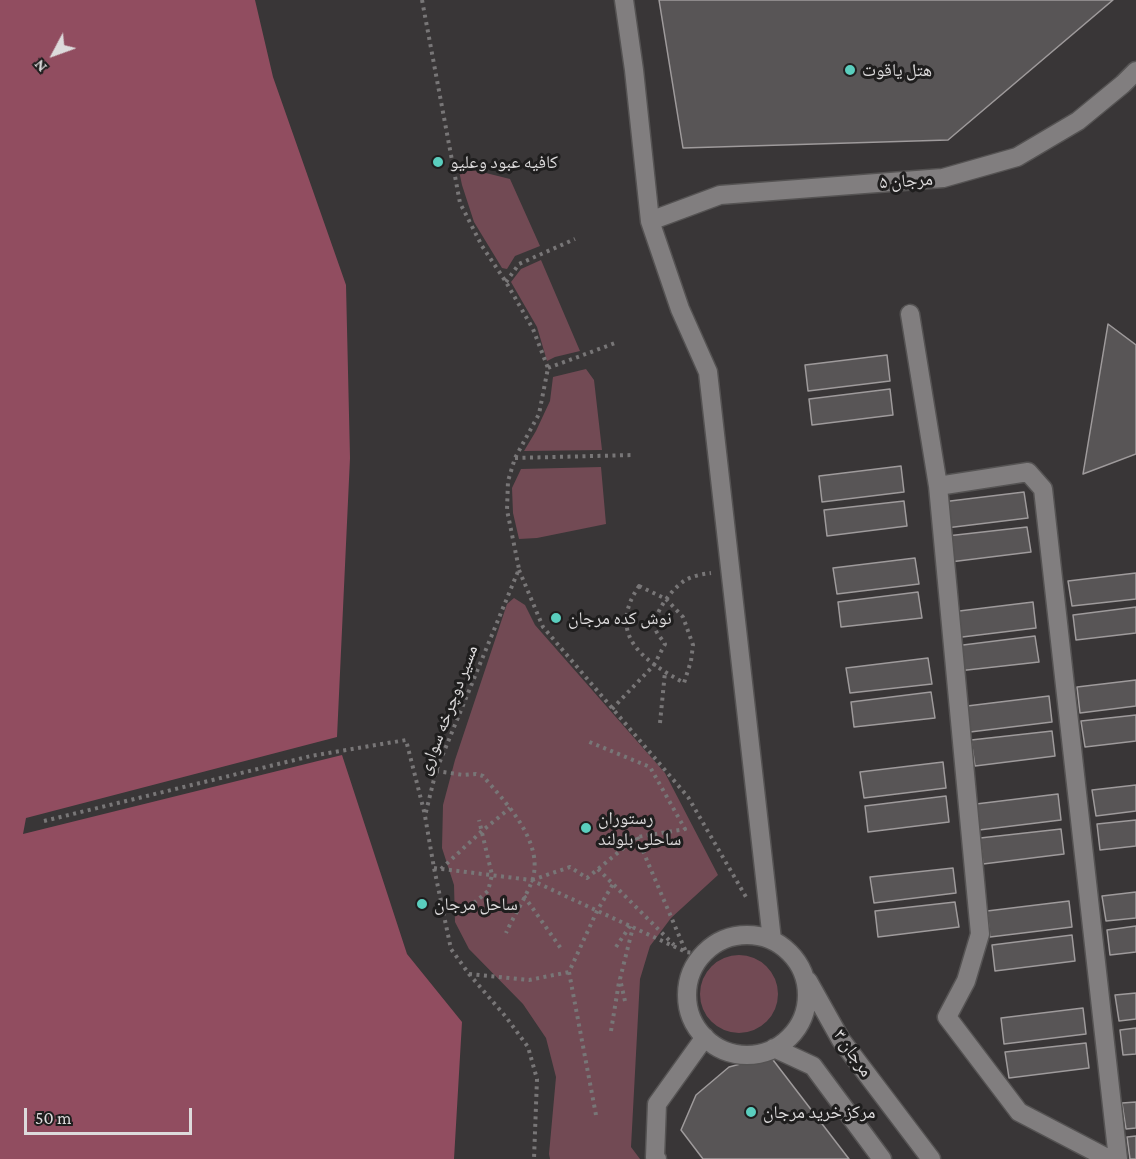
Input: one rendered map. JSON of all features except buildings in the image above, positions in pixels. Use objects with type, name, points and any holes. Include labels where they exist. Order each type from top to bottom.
[{"type":"street","points":[[624,0],[650,221],[680,309],[708,372],[772,940]]},
{"type":"street","name":"مرجان ۵","points":[[650,221],[720,195],[944,178],[1017,158],[1078,122],[1136,71]]},
{"type":"street","points":[[910,314],[938,486],[980,934],[966,981],[947,1017],[1019,1112],[1108,1159]]},
{"type":"street","points":[[938,486],[1028,471],[1043,489],[1118,1159]]},
{"type":"street","points":[[742,935],[757,935],[772,940],[784,947],[795,958],[802,971],[807,986],[804,1016],[797,1029],[787,1040],[774,1048],[745,1055],[730,1052],[705,1037],[690,1011],[687,996],[694,967],[694,953],[727,938],[742,935]]},
{"type":"street","name":"مرجان ۳","points":[[802,971],[841,1040],[931,1159]]},
{"type":"street","points":[[656,1158],[657,1104],[705,1037]]},
{"type":"street","points":[[774,1048],[813,1066],[882,1159]]},
{"type":"path","points":[[422,0],[460,202],[482,246],[533,329],[548,368],[538,414],[515,458],[508,481],[507,510],[519,569],[543,627],[688,797],[748,899]]},
{"type":"path","points":[[506,282],[519,264],[575,239]]},
{"type":"path","points":[[548,368],[618,342]]},
{"type":"path","points":[[515,458],[633,454]]},
{"type":"path","name":"مسیر دوچرخه سواری","points":[[519,569],[436,771],[425,816],[451,949],[528,1047],[537,1079],[534,1159]]},
{"type":"path","points":[[612,709],[654,665],[665,644],[655,630],[656,619],[666,599],[684,581],[700,574],[730,572]]},
{"type":"path","points":[[639,586],[666,599],[683,617],[693,645],[684,683],[654,665],[641,654],[629,638],[627,620],[630,598],[639,586]]},
{"type":"path","points":[[660,723],[665,672]]},
{"type":"path","points":[[44,821],[311,756],[406,740],[425,816]]},
{"type":"path","points":[[532,880],[570,867],[587,878],[637,837],[685,829],[650,767],[587,741]]},
{"type":"path","points":[[436,771],[483,776],[510,808],[532,848],[535,865],[532,880],[506,933]]},
{"type":"path","points":[[441,869],[510,808]]},
{"type":"path","points":[[474,903],[488,891],[492,875],[479,820]]},
{"type":"path","points":[[637,837],[694,953]]},
{"type":"path","points":[[434,868],[532,880],[676,947],[694,953]]},
{"type":"path","points":[[598,869],[676,947]]},
{"type":"path","points":[[596,1115],[568,972],[597,911],[613,884]]},
{"type":"path","points":[[524,896],[562,950]]},
{"type":"path","points":[[616,947],[632,927]]},
{"type":"path","points":[[611,1031],[632,927]]},
{"type":"path","points":[[469,974],[530,981],[568,972]]},
{"type":"path","points":[[620,978],[625,1001]]},
{"type":"shaded area","points":[[0,0],[255,0],[273,77],[346,285],[350,458],[337,737],[26,818],[23,834],[342,755],[407,954],[462,1022],[454,1159],[0,1159]]},
{"type":"shaded area","points":[[458,166],[510,179],[540,246],[515,256],[507,269],[502,268],[474,222]]},
{"type":"shaded area","points":[[541,260],[580,351],[547,361],[537,327],[511,282],[521,269]]},
{"type":"shaded area","points":[[586,369],[594,380],[602,450],[524,451],[550,401],[553,377]]},
{"type":"shaded area","points":[[601,467],[606,524],[537,538],[519,539],[513,513],[512,488],[521,469]]},
{"type":"shaded area","points":[[514,598],[525,605],[535,625],[665,773],[718,875],[671,918],[650,946],[640,979],[631,1147],[640,1159],[550,1159],[556,1077],[546,1038],[523,1004],[469,949],[455,922],[454,885],[442,848],[443,805],[455,760],[507,604]]},
{"type":"shaded area","points":[[739,955],[754,958],[767,966],[775,979],[778,994],[775,1009],[767,1022],[754,1030],[739,1033],[724,1030],[711,1022],[703,1009],[700,994],[703,979],[711,966],[724,958]]},
{"type":"place","name":"هتل یاقوت","points":[[850,70]]},
{"type":"place","name":"کافیه عبود وعلیو","points":[[438,162]]},
{"type":"place","name":"نوش کده مرجان","points":[[556,618]]},
{"type":"place","name":"رستوران ساحلی بلولند","points":[[586,828]]},
{"type":"place","name":"ساحل مرجان","points":[[422,904]]},
{"type":"place","name":"مرکز خرید مرجان","points":[[751,1112]]}]
